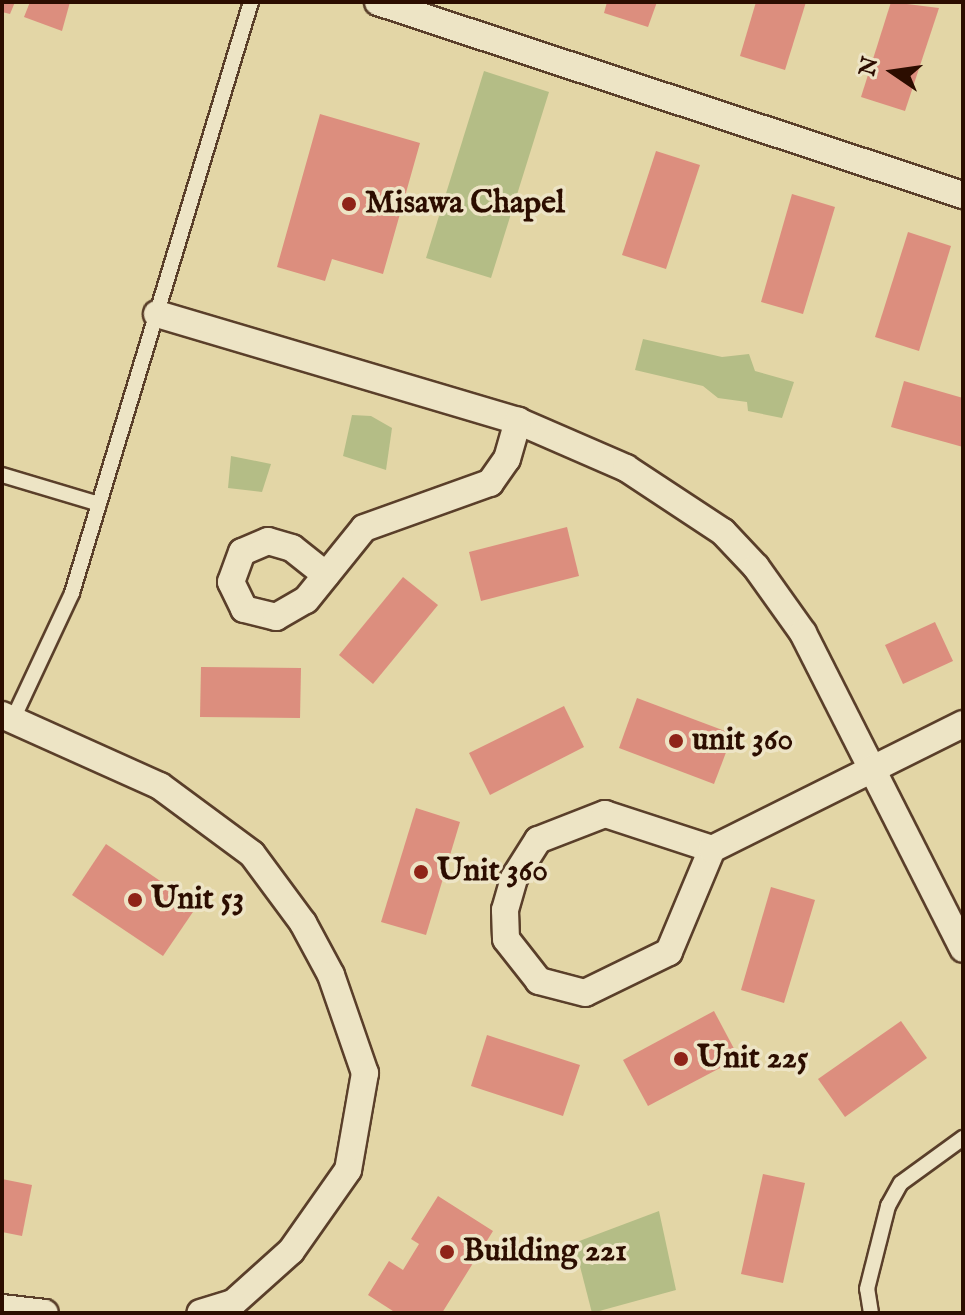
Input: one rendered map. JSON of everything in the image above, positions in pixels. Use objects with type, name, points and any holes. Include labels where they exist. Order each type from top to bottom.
[{"type":"street","points":[[378,2],[963,195]]},
{"type":"street","points":[[157,314],[518,421],[626,468],[723,532],[756,567],[803,633],[963,949]]},
{"type":"street","points":[[326,575],[364,528],[490,483],[507,459],[518,421]]},
{"type":"street","points":[[8,716],[160,786],[252,854],[303,923],[331,975],[365,1073],[348,1170],[291,1251],[233,1303],[200,1313]]},
{"type":"street","points":[[712,849],[605,814],[538,840],[514,878],[505,910],[506,939],[539,981],[585,993],[669,952],[712,849],[872,772],[897,754],[963,724]]},
{"type":"street","points":[[2,1308],[45,1313]]},
{"type":"lane","points":[[8,716],[72,593],[251,2]]},
{"type":"lane","points":[[2,475],[99,504]]},
{"type":"lane","points":[[871,1313],[867,1289],[888,1206],[901,1183],[963,1138]]},
{"type":"green space","points":[[484,71],[549,92],[491,278],[426,258]]},
{"type":"green space","points":[[643,339],[722,357],[749,354],[755,371],[794,382],[782,418],[748,411],[747,402],[718,398],[703,386],[635,370]]},
{"type":"green space","points":[[352,415],[371,416],[392,428],[386,470],[343,456]]},
{"type":"green space","points":[[231,456],[271,464],[262,492],[228,488]]},
{"type":"green space","points":[[659,1211],[676,1290],[592,1313],[574,1243]]},
{"type":"building","points":[[2,2],[15,2],[10,14],[2,12]]},
{"type":"building","points":[[30,2],[70,2],[62,31],[24,17]]},
{"type":"building","points":[[607,2],[657,2],[648,27],[604,13]]},
{"type":"building","points":[[756,2],[806,2],[785,70],[740,56]]},
{"type":"building","points":[[891,2],[939,8],[905,111],[861,97]]},
{"type":"building","name":"Misawa Chapel","points":[[320,114],[420,143],[383,274],[332,259],[325,281],[277,267]]},
{"type":"building","points":[[656,151],[700,165],[666,269],[622,255]]},
{"type":"building","points":[[792,194],[835,207],[803,314],[761,302]]},
{"type":"building","points":[[908,232],[951,246],[919,351],[875,337]]},
{"type":"building","points":[[904,381],[963,398],[963,447],[891,427]]},
{"type":"building","points":[[567,527],[579,576],[481,601],[469,552]]},
{"type":"building","points":[[403,577],[438,605],[373,684],[339,655]]},
{"type":"building","points":[[935,622],[953,661],[903,684],[885,645]]},
{"type":"building","points":[[201,667],[301,668],[300,718],[200,717]]},
{"type":"building","name":"unit 360","points":[[637,698],[733,734],[714,784],[619,748]]},
{"type":"building","points":[[564,706],[584,747],[490,795],[469,753]]},
{"type":"building","name":"Unit 360","points":[[416,808],[460,822],[426,935],[381,922]]},
{"type":"building","name":"Unit 53","points":[[106,844],[197,906],[163,956],[72,895]]},
{"type":"building","points":[[771,887],[815,900],[784,1003],[741,990]]},
{"type":"building","name":"Unit 225","points":[[714,1011],[739,1058],[648,1106],[623,1060]]},
{"type":"building","points":[[901,1021],[927,1058],[845,1117],[818,1079]]},
{"type":"building","points":[[487,1035],[580,1065],[563,1116],[471,1086]]},
{"type":"building","points":[[763,1174],[805,1183],[783,1283],[741,1274]]},
{"type":"building","points":[[2,1179],[32,1185],[22,1236],[2,1232]]},
{"type":"building","name":"Building 221","points":[[438,1196],[493,1231],[442,1313],[396,1313],[368,1295],[389,1261],[403,1270],[419,1244],[411,1239]]},
{"type":"place","name":"Misawa Chapel","points":[[349,204]]},
{"type":"place","name":"unit 360","points":[[676,741]]},
{"type":"place","name":"Unit 360","points":[[421,872]]},
{"type":"place","name":"Unit 53","points":[[135,900]]},
{"type":"place","name":"Unit 225","points":[[681,1059]]},
{"type":"place","name":"Building 221","points":[[447,1252]]}]
